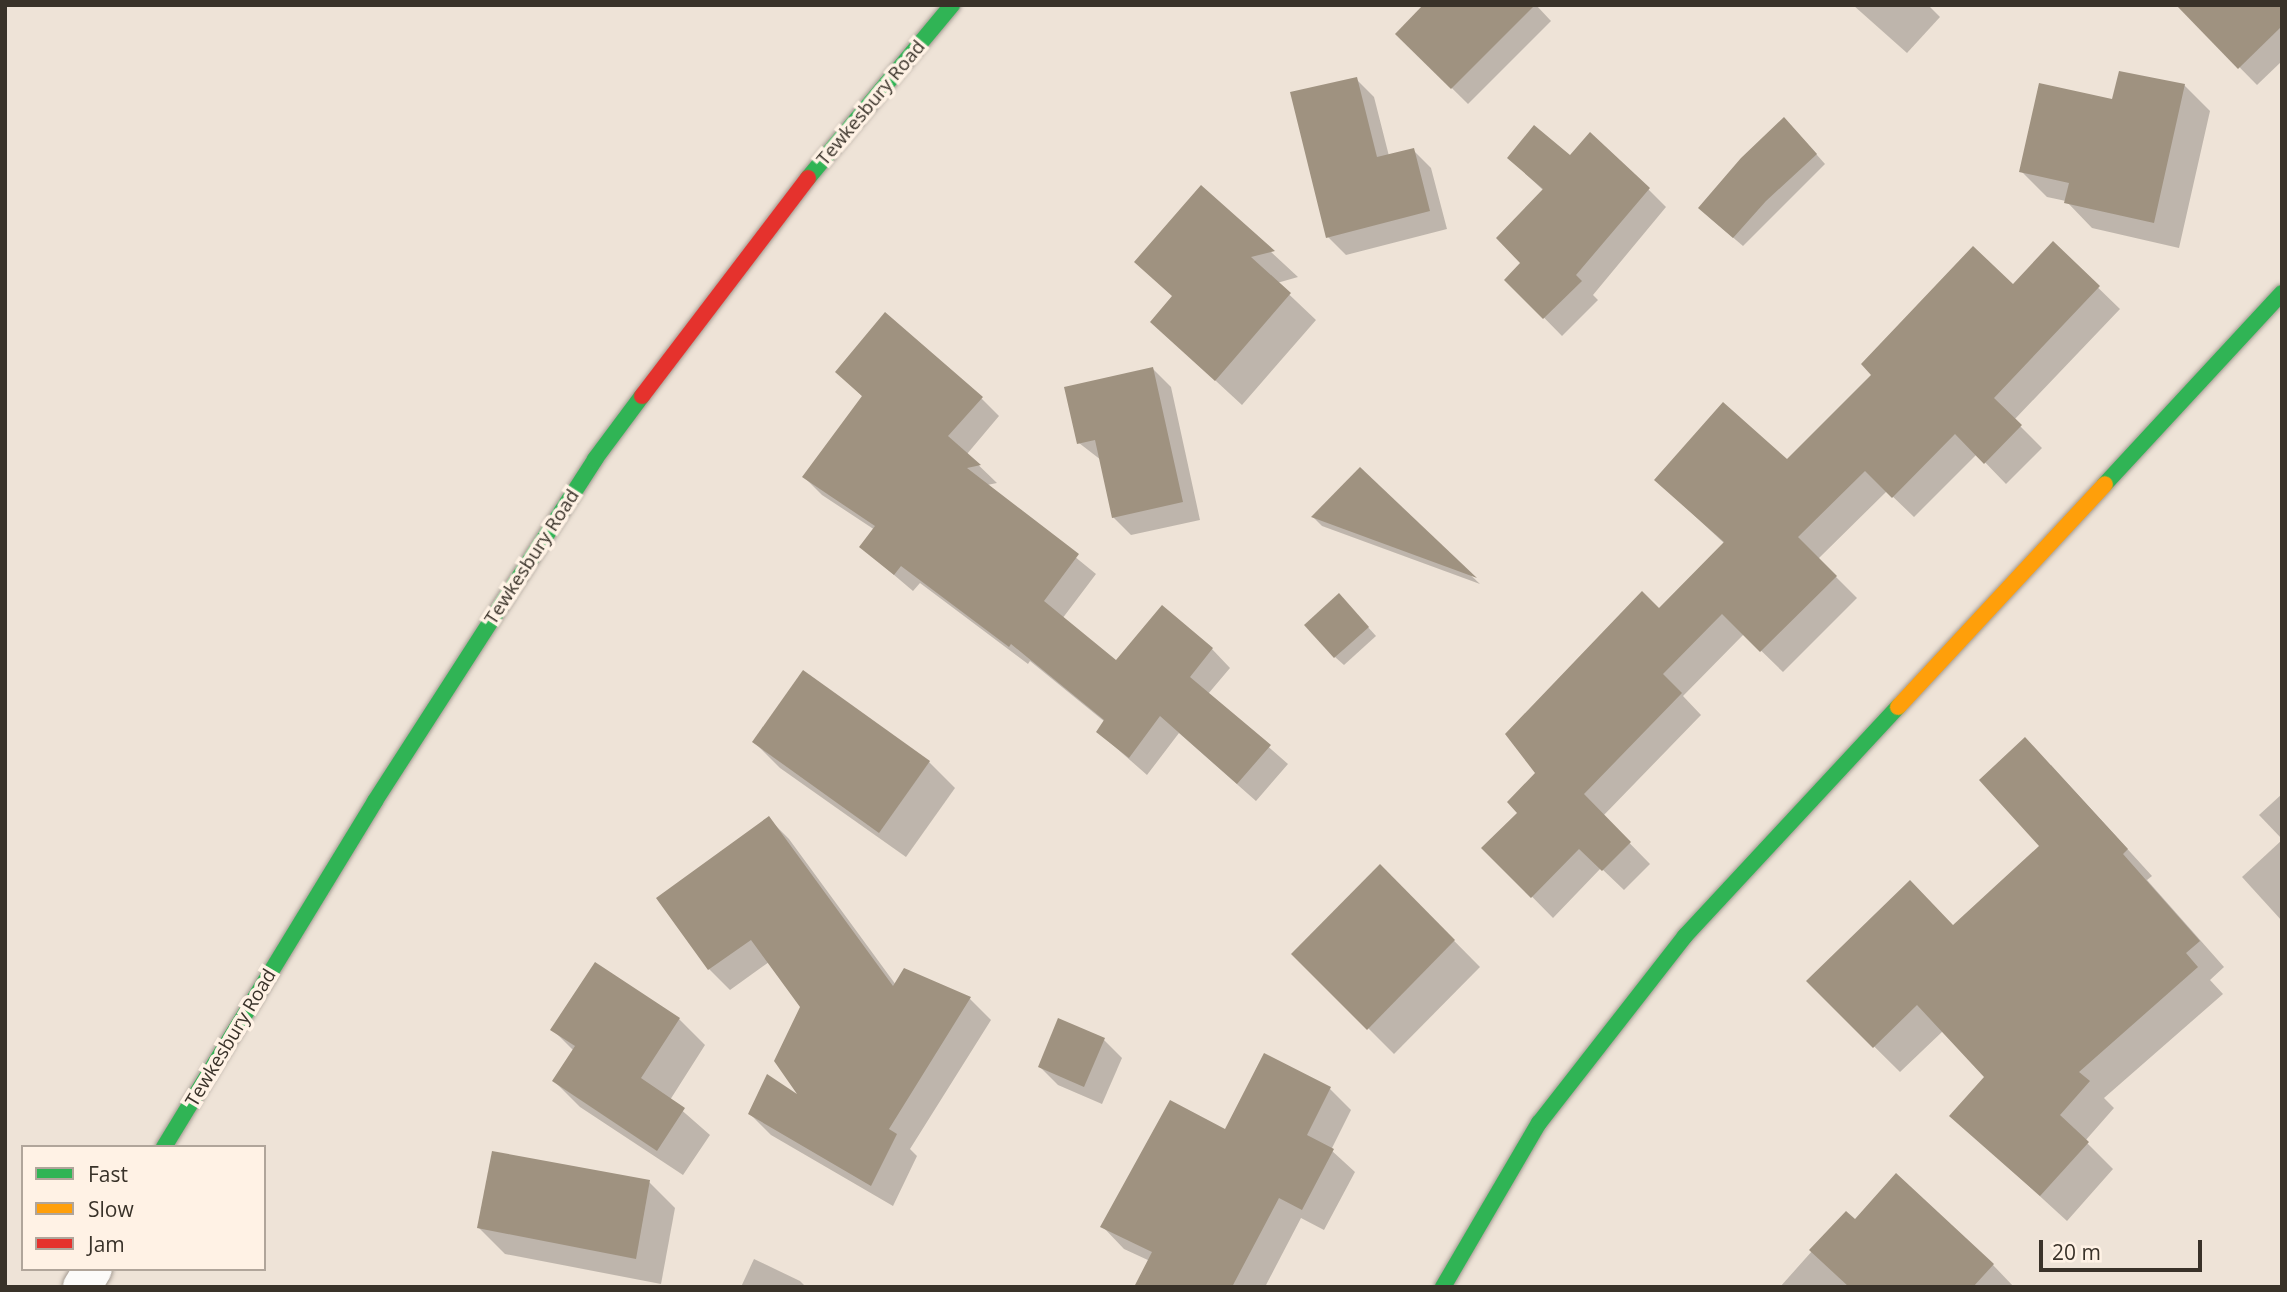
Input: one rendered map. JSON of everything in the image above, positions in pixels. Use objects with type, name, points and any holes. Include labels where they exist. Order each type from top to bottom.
[{"type":"street","name":"Tewkesbury Road","points":[[165,1145],[375,801],[594,459],[771,223],[953,5]]},
{"type":"street","points":[[1443,1287],[1539,1123],[1685,936],[2282,293]]},
{"type":"street","points":[[82,1287],[92,1271]]},
{"type":"building","points":[[1423,5],[1535,5],[1451,89],[1395,34]]},
{"type":"building","points":[[2176,5],[2282,5],[2282,26],[2238,69]]},
{"type":"building","points":[[2119,71],[2185,84],[2154,223],[2064,203],[2069,183],[2019,172],[2039,83],[2112,99]]},
{"type":"building","points":[[1357,77],[1377,157],[1414,148],[1430,211],[1326,238],[1290,92]]},
{"type":"building","points":[[1784,117],[1817,154],[1766,201],[1733,238],[1698,208],[1741,158]]},
{"type":"building","points":[[1534,125],[1570,155],[1590,132],[1650,188],[1576,275],[1582,281],[1543,319],[1504,280],[1520,263],[1496,238],[1543,189],[1507,158]]},
{"type":"building","points":[[1201,185],[1275,251],[1251,257],[1291,293],[1215,381],[1150,322],[1172,296],[1134,262]]},
{"type":"building","points":[[2053,241],[2100,286],[1994,398],[2022,425],[1984,464],[1955,434],[1892,498],[1865,471],[1798,537],[1837,576],[1760,652],[1722,614],[1663,674],[1682,693],[1584,794],[1631,842],[1602,871],[1579,849],[1531,898],[1481,848],[1517,813],[1507,802],[1535,773],[1505,734],[1642,591],[1659,608],[1724,542],[1654,480],[1723,402],[1787,459],[1871,375],[1861,364],[1973,246],[2013,284]]},
{"type":"building","points":[[885,312],[983,397],[948,436],[981,465],[967,468],[1079,554],[1044,601],[1116,660],[1162,605],[1213,648],[1190,677],[1271,745],[1237,784],[1160,716],[1129,758],[1096,732],[1104,720],[1011,644],[1009,647],[901,566],[894,575],[859,547],[875,526],[802,477],[862,396],[835,372]]},
{"type":"building","points":[[1153,367],[1183,502],[1112,518],[1095,440],[1077,444],[1064,387]]},
{"type":"building","points":[[1360,467],[1477,578],[1311,517]]},
{"type":"building","points":[[1339,593],[1369,627],[1334,658],[1304,625]]},
{"type":"building","points":[[803,670],[930,761],[879,833],[752,742]]},
{"type":"building","points":[[2025,737],[2128,849],[2123,854],[2200,941],[2186,953],[2198,967],[2079,1072],[2090,1081],[2060,1115],[2089,1142],[2040,1196],[1949,1116],[1984,1077],[1917,1005],[1873,1048],[1806,981],[1910,880],[1953,925],[2039,846],[1979,780]]},
{"type":"building","points":[[769,816],[893,986],[904,968],[971,997],[889,1129],[897,1134],[871,1186],[748,1114],[767,1074],[797,1094],[774,1061],[800,1007],[751,940],[708,970],[656,898]]},
{"type":"building","points":[[1380,864],[1455,940],[1367,1030],[1291,954]]},
{"type":"building","points":[[595,962],[680,1018],[641,1078],[685,1108],[657,1151],[552,1081],[575,1046],[550,1030]]},
{"type":"building","points":[[1058,1018],[1105,1038],[1084,1087],[1038,1067]]},
{"type":"building","points":[[1264,1053],[1331,1087],[1307,1135],[1334,1149],[1302,1210],[1279,1198],[1232,1287],[1134,1287],[1152,1252],[1100,1227],[1170,1100],[1225,1129]]},
{"type":"building","points":[[492,1151],[650,1180],[636,1259],[477,1228]]},
{"type":"building","points":[[1896,1173],[1994,1264],[1973,1287],[1849,1287],[1809,1250],[1846,1211],[1855,1219]]},
{"type":"traffic: fast","points":[[808,178],[952,5]]},
{"type":"traffic: fast","points":[[2105,484],[2282,293]]},
{"type":"traffic: fast","points":[[165,1145],[375,801],[595,459],[642,396]]},
{"type":"traffic: fast","points":[[1443,1287],[1539,1123],[1685,936],[1898,707]]},
{"type":"traffic: slow","points":[[1898,707],[2105,484]]},
{"type":"traffic: jam","points":[[642,396],[808,178]]}]
